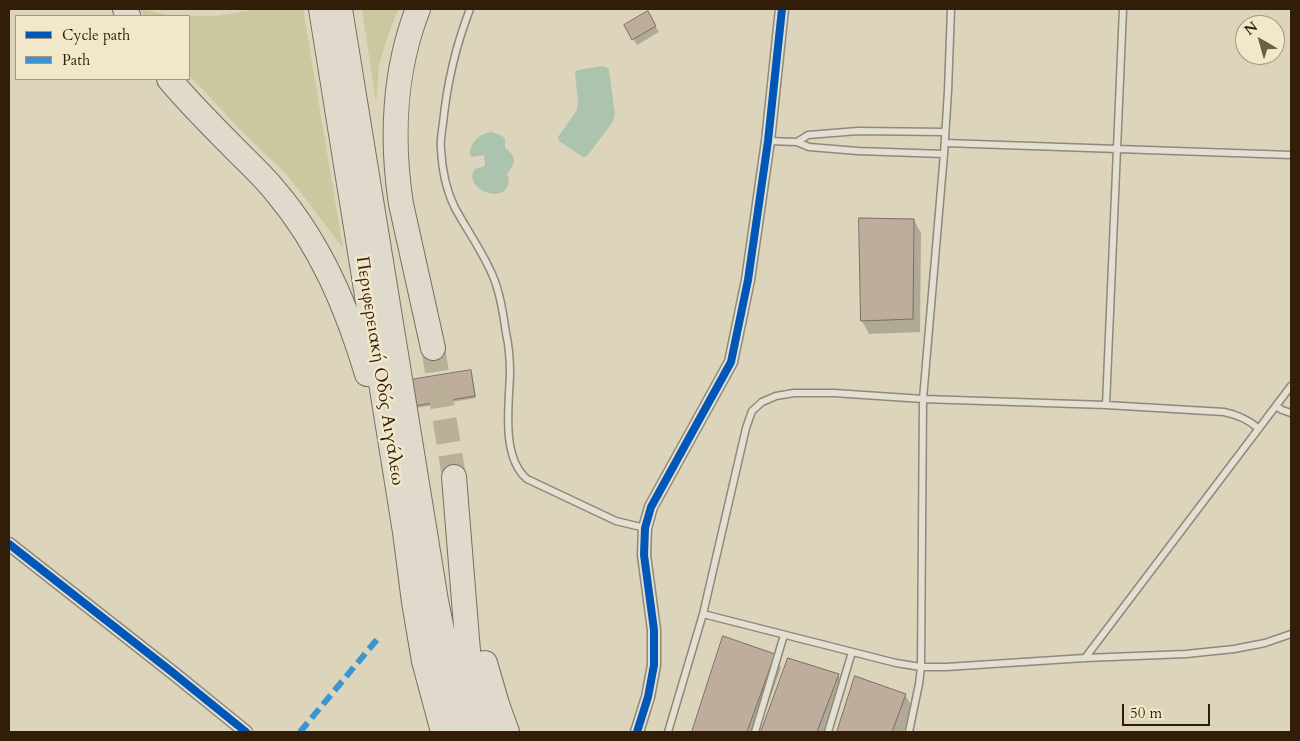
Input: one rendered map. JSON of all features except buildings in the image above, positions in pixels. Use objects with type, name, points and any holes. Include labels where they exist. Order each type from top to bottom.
[{"type":"highway","name":"Περιφερειακή Οδός Αιγάλεω","points":[[321,9],[424,661],[448,732]]},
{"type":"highway","name":"Περιφερειακή Οδός Αιγάλεω","points":[[340,9],[446,655],[448,732]]},
{"type":"highway","points":[[418,9],[412,25],[398,92],[397,163],[401,204],[433,348]]},
{"type":"highway","points":[[170,80],[276,191],[321,258],[343,305],[358,344],[376,408],[387,472],[405,532]]},
{"type":"highway","points":[[454,477],[468,651],[485,732]]},
{"type":"highway","points":[[458,512],[483,658],[508,732]]},
{"type":"street","points":[[637,732],[648,697],[654,665],[654,630],[644,556],[646,528],[651,507],[731,362],[748,280],[768,141],[782,9]]},
{"type":"street","points":[[9,544],[246,732]]},
{"type":"lane","points":[[470,9],[453,63],[445,102],[441,147],[443,168],[448,190],[455,207],[476,242],[497,286],[507,335],[510,372],[509,429],[514,463],[520,473],[527,479],[616,521],[646,528]]},
{"type":"lane","points":[[909,732],[921,667],[923,399],[946,132],[951,9]]},
{"type":"lane","points":[[1106,405],[1123,9]]},
{"type":"lane","points":[[797,142],[808,135],[858,131],[946,132]]},
{"type":"lane","points":[[768,141],[797,142],[809,147],[858,151],[944,154]]},
{"type":"lane","points":[[945,144],[1291,155]]},
{"type":"lane","points":[[1085,658],[1291,386]]},
{"type":"lane","points":[[668,732],[703,614],[744,437],[752,411],[762,402],[776,396],[794,393],[834,393],[923,399],[1106,405],[1224,412],[1238,415],[1258,428]]},
{"type":"lane","points":[[1276,406],[1291,413]]},
{"type":"lane","points":[[703,614],[896,663],[921,667],[1186,654],[1234,649],[1265,643],[1291,634]]},
{"type":"lane","points":[[755,732],[784,634]]},
{"type":"lane","points":[[828,732],[852,652]]},
{"type":"shaded area","points":[[139,9],[168,15],[143,15]]},
{"type":"shaded area","points":[[259,9],[303,9],[343,248],[288,176],[190,76],[190,16],[216,16]]},
{"type":"shaded area","points":[[362,9],[398,9],[379,66],[376,103]]},
{"type":"shaded area","points":[[603,66],[609,70],[615,115],[612,123],[587,156],[583,157],[559,141],[558,137],[577,110],[575,72]]},
{"type":"shaded area","points":[[492,132],[505,138],[505,148],[512,154],[514,160],[507,174],[508,185],[504,191],[498,193],[484,191],[474,182],[472,176],[475,169],[485,166],[484,155],[472,157],[470,150],[476,139]]},
{"type":"tunnel","points":[[433,348],[454,477]]},
{"type":"marked path","points":[[300,732],[379,637]]},
{"type":"cycle path","points":[[637,732],[648,697],[654,665],[654,630],[644,555],[645,528],[651,507],[731,362],[748,280],[768,141],[782,9]]},
{"type":"cycle path","points":[[9,544],[246,732]]}]
